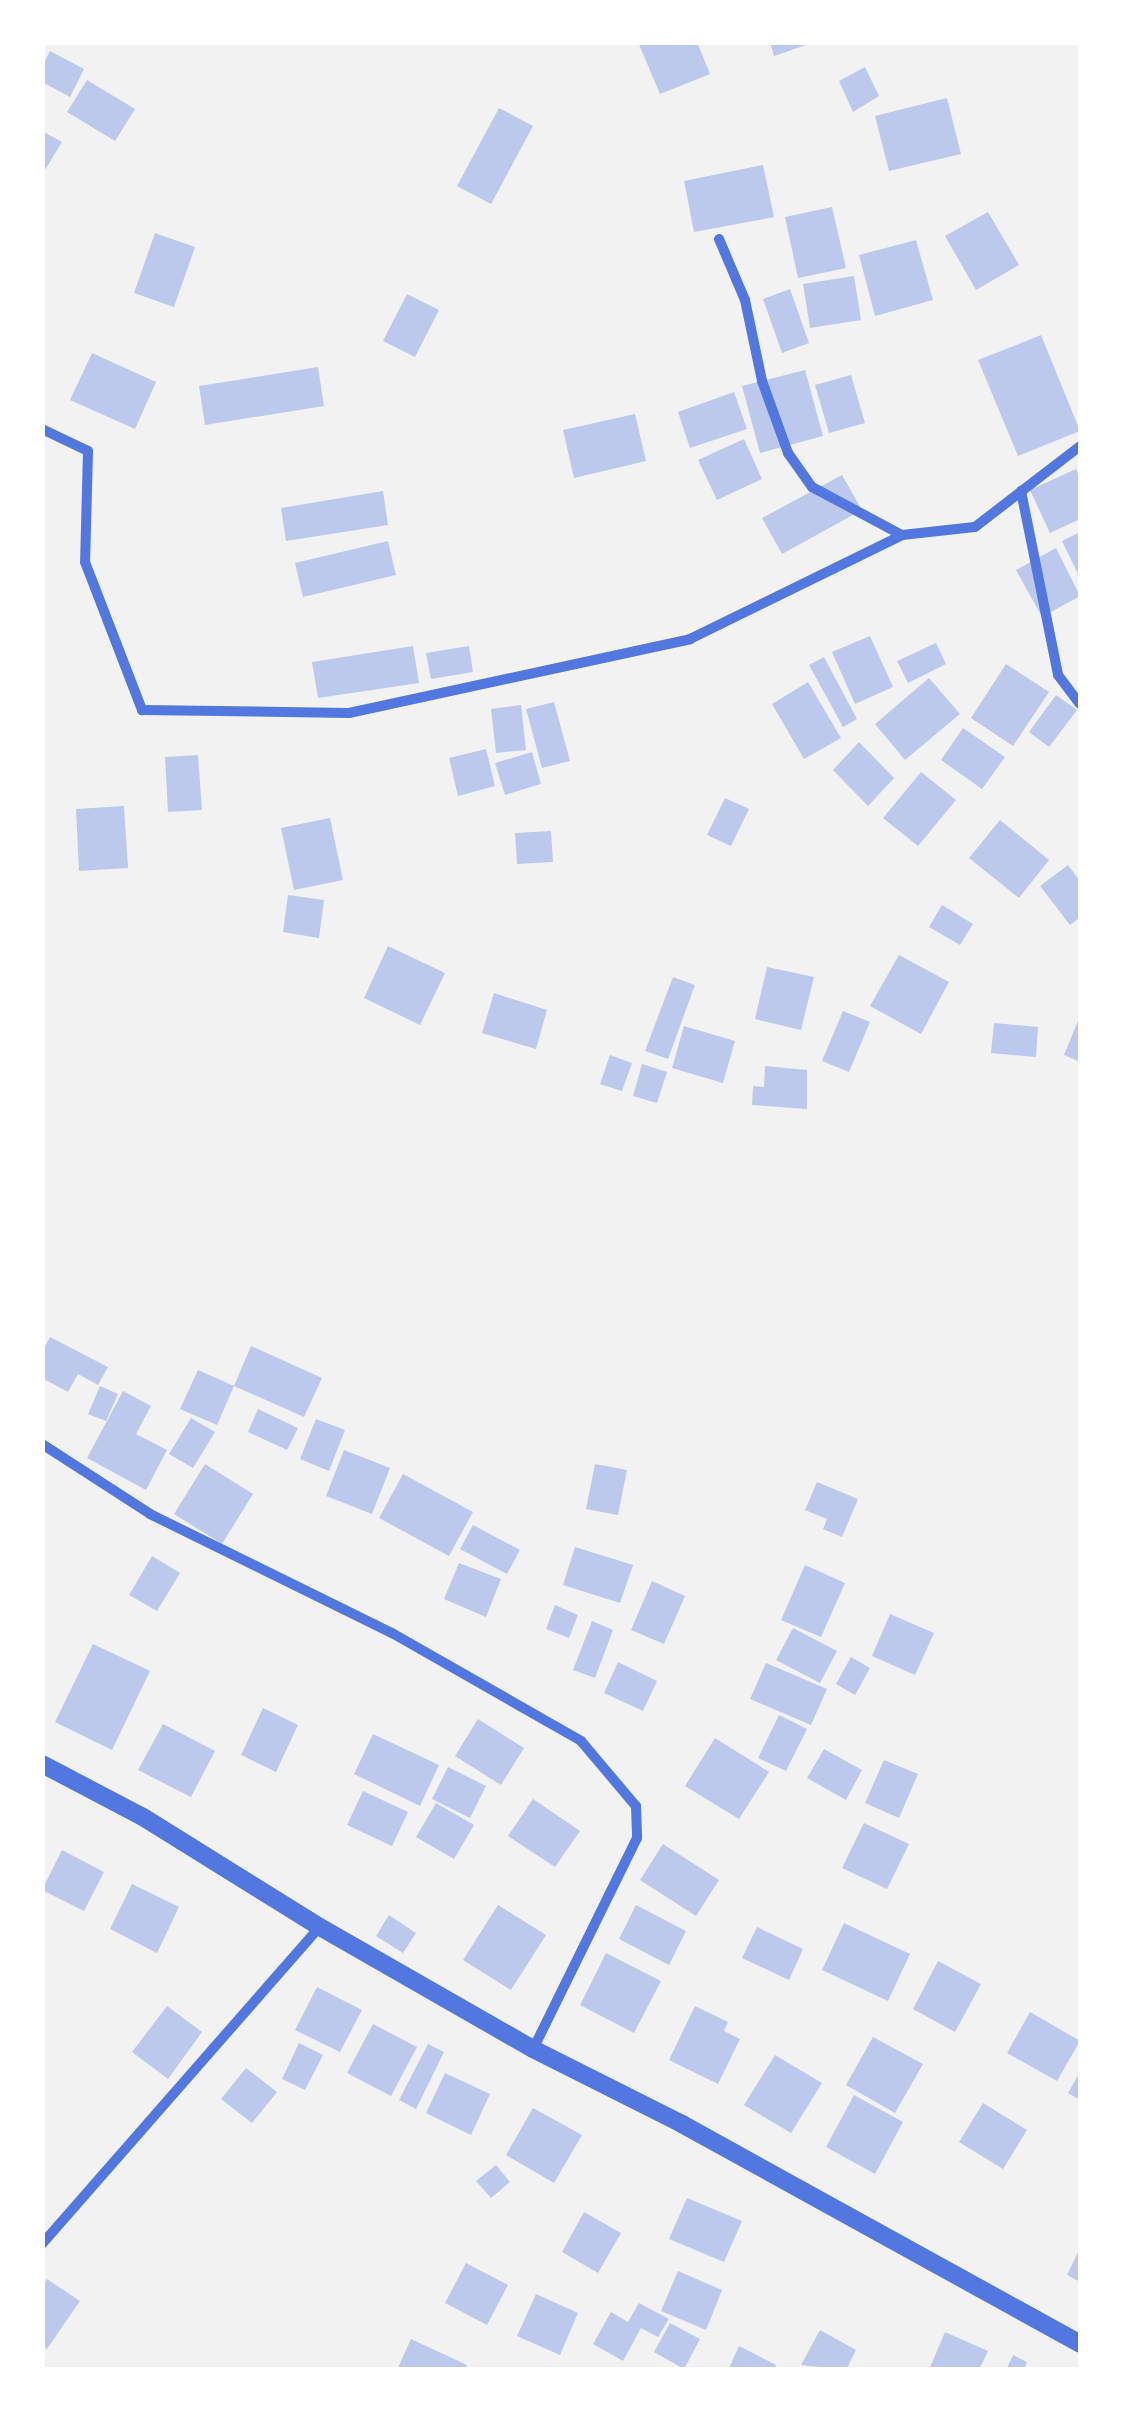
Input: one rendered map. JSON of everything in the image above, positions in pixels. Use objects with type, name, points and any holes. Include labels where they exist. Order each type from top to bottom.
[{"type":"street","points":[[719,239],[745,300],[762,381],[788,453],[812,487],[902,534]]},
{"type":"street","points":[[42,430],[88,451],[85,562],[142,710],[349,712],[690,639],[902,534],[975,526],[1080,446]]},
{"type":"street","points":[[1021,491],[1058,676],[1080,704]]},
{"type":"street","points":[[42,1444],[150,1514],[392,1633],[580,1742],[636,1806],[637,1838],[534,2048]]},
{"type":"street","points":[[42,1764],[143,1817],[320,1928],[534,2048],[682,2124],[1080,2344]]},
{"type":"street","points":[[42,2244],[320,1928]]},
{"type":"building","points":[[638,42],[697,42],[710,74],[660,94]]},
{"type":"building","points":[[770,42],[812,42],[812,43],[774,56]]},
{"type":"building","points":[[50,51],[84,69],[70,97],[42,82],[42,66]]},
{"type":"building","points":[[865,67],[879,96],[853,112],[839,81]]},
{"type":"building","points":[[87,80],[135,109],[115,141],[67,112]]},
{"type":"building","points":[[947,98],[961,154],[889,171],[875,116]]},
{"type":"building","points":[[499,108],[533,126],[491,204],[457,186]]},
{"type":"building","points":[[42,131],[62,142],[42,175]]},
{"type":"building","points":[[763,165],[774,217],[694,232],[684,181]]},
{"type":"building","points":[[832,207],[846,268],[798,278],[785,217]]},
{"type":"building","points":[[988,212],[1019,265],[976,290],[945,236]]},
{"type":"building","points":[[155,233],[195,247],[174,307],[134,293]]},
{"type":"building","points":[[916,240],[933,300],[875,316],[859,255]]},
{"type":"building","points":[[854,276],[861,320],[810,328],[803,284]]},
{"type":"building","points":[[790,289],[809,343],[782,353],[763,299]]},
{"type":"building","points":[[407,294],[439,310],[415,357],[383,341]]},
{"type":"building","points":[[1041,335],[1080,431],[1018,456],[978,360]]},
{"type":"building","points":[[92,353],[156,382],[135,429],[70,400]]},
{"type":"building","points":[[318,367],[324,406],[205,425],[199,386]]},
{"type":"building","points":[[805,370],[823,436],[760,453],[742,386]]},
{"type":"building","points":[[851,375],[865,423],[829,433],[815,385]]},
{"type":"building","points":[[734,392],[747,429],[690,448],[678,412]]},
{"type":"building","points":[[635,414],[646,461],[574,478],[563,430]]},
{"type":"building","points":[[744,439],[762,479],[717,500],[698,460]]},
{"type":"building","points":[[1076,469],[1080,479],[1080,519],[1050,533],[1030,490]]},
{"type":"building","points":[[842,475],[862,510],[782,554],[762,518]]},
{"type":"building","points":[[383,491],[388,525],[286,541],[281,508]]},
{"type":"building","points":[[1080,532],[1080,573],[1078,574],[1062,541]]},
{"type":"building","points":[[388,541],[396,575],[303,597],[295,563]]},
{"type":"building","points":[[1056,548],[1080,596],[1042,617],[1016,570]]},
{"type":"building","points":[[870,636],[893,687],[855,704],[832,652]]},
{"type":"building","points":[[936,643],[946,664],[908,683],[897,661]]},
{"type":"building","points":[[413,646],[419,683],[318,698],[312,662]]},
{"type":"building","points":[[469,646],[473,672],[431,679],[426,653]]},
{"type":"building","points":[[824,657],[857,719],[843,727],[809,665]]},
{"type":"building","points":[[1006,664],[1049,692],[1013,746],[971,718]]},
{"type":"building","points":[[929,678],[960,714],[905,760],[875,724]]},
{"type":"building","points":[[808,682],[841,738],[804,759],[772,704]]},
{"type":"building","points":[[1056,695],[1077,710],[1049,747],[1029,732]]},
{"type":"building","points":[[554,702],[570,761],[542,768],[526,709]]},
{"type":"building","points":[[521,705],[526,750],[496,753],[491,709]]},
{"type":"building","points":[[963,728],[1005,757],[982,789],[941,760]]},
{"type":"building","points":[[859,742],[894,778],[868,806],[833,770]]},
{"type":"building","points":[[486,749],[495,786],[458,796],[449,758]]},
{"type":"building","points":[[532,752],[541,784],[505,795],[495,763]]},
{"type":"building","points":[[198,755],[202,810],[168,812],[165,757]]},
{"type":"building","points":[[921,772],[956,800],[918,846],[883,818]]},
{"type":"building","points":[[725,798],[749,809],[731,846],[707,835]]},
{"type":"building","points":[[124,806],[128,868],[79,871],[76,809]]},
{"type":"building","points":[[330,818],[343,880],[294,890],[281,828]]},
{"type":"building","points":[[1000,820],[1049,860],[1019,898],[969,858]]},
{"type":"building","points":[[551,831],[553,862],[517,864],[515,833]]},
{"type":"building","points":[[1068,865],[1080,881],[1080,917],[1070,925],[1040,886]]},
{"type":"building","points":[[288,895],[324,900],[319,938],[283,932]]},
{"type":"building","points":[[942,905],[973,924],[960,945],[929,927]]},
{"type":"building","points":[[388,946],[445,973],[420,1025],[364,998]]},
{"type":"building","points":[[899,955],[949,982],[921,1034],[870,1006]]},
{"type":"building","points":[[767,967],[814,977],[801,1030],[755,1019]]},
{"type":"building","points":[[673,977],[695,985],[668,1059],[645,1051]]},
{"type":"building","points":[[494,993],[547,1010],[536,1049],[482,1033]]},
{"type":"building","points":[[843,1011],[870,1022],[849,1072],[822,1061]]},
{"type":"building","points":[[1080,1016],[1080,1062],[1064,1055]]},
{"type":"building","points":[[994,1023],[1038,1027],[1036,1057],[991,1053]]},
{"type":"building","points":[[684,1026],[735,1041],[723,1083],[672,1068]]},
{"type":"building","points":[[610,1055],[632,1063],[622,1091],[600,1084]]},
{"type":"building","points":[[642,1064],[667,1072],[657,1103],[633,1096]]},
{"type":"building","points":[[765,1066],[807,1070],[807,1109],[752,1105],[753,1086],[764,1087]]},
{"type":"building","points":[[50,1337],[108,1367],[98,1385],[78,1374],[68,1392],[42,1378],[42,1352]]},
{"type":"building","points":[[251,1346],[322,1378],[304,1417],[234,1386]]},
{"type":"building","points":[[198,1370],[234,1386],[217,1425],[180,1409]]},
{"type":"building","points":[[100,1386],[118,1394],[106,1421],[88,1414]]},
{"type":"building","points":[[123,1391],[151,1406],[136,1434],[167,1450],[146,1490],[87,1458]]},
{"type":"building","points":[[258,1409],[298,1428],[287,1450],[248,1432]]},
{"type":"building","points":[[191,1418],[215,1432],[193,1468],[169,1454]]},
{"type":"building","points":[[316,1419],[345,1430],[329,1471],[300,1459]]},
{"type":"building","points":[[344,1450],[390,1468],[372,1514],[326,1496]]},
{"type":"building","points":[[205,1464],[253,1494],[222,1544],[174,1514]]},
{"type":"building","points":[[595,1464],[627,1470],[618,1515],[586,1509]]},
{"type":"building","points":[[403,1474],[473,1512],[449,1556],[379,1518]]},
{"type":"building","points":[[817,1482],[858,1499],[842,1537],[823,1529],[827,1519],[805,1510]]},
{"type":"building","points":[[473,1525],[520,1550],[507,1574],[460,1549]]},
{"type":"building","points":[[575,1547],[633,1565],[620,1603],[563,1585]]},
{"type":"building","points":[[152,1556],[180,1573],[157,1611],[129,1595]]},
{"type":"building","points":[[459,1563],[501,1579],[486,1617],[444,1599]]},
{"type":"building","points":[[805,1565],[845,1583],[821,1637],[781,1620]]},
{"type":"building","points":[[652,1581],[685,1596],[664,1644],[631,1630]]},
{"type":"building","points":[[555,1605],[578,1615],[569,1638],[546,1629]]},
{"type":"building","points":[[890,1614],[934,1633],[915,1675],[872,1656]]},
{"type":"building","points":[[592,1621],[613,1630],[595,1678],[573,1670]]},
{"type":"building","points":[[793,1628],[837,1651],[820,1683],[776,1660]]},
{"type":"building","points":[[93,1644],[150,1671],[112,1750],[55,1722]]},
{"type":"building","points":[[851,1657],[870,1668],[855,1695],[836,1684]]},
{"type":"building","points":[[618,1662],[657,1681],[643,1711],[604,1693]]},
{"type":"building","points":[[766,1663],[827,1689],[811,1725],[750,1699]]},
{"type":"building","points":[[263,1708],[298,1725],[276,1772],[241,1755]]},
{"type":"building","points":[[779,1715],[807,1729],[786,1771],[758,1758]]},
{"type":"building","points":[[478,1719],[524,1748],[501,1785],[455,1756]]},
{"type":"building","points":[[163,1724],[215,1751],[191,1797],[138,1770]]},
{"type":"building","points":[[373,1734],[439,1765],[420,1806],[354,1774]]},
{"type":"building","points":[[715,1738],[769,1772],[739,1819],[685,1786]]},
{"type":"building","points":[[824,1749],[862,1770],[846,1800],[807,1778]]},
{"type":"building","points":[[884,1760],[918,1774],[899,1818],[865,1803]]},
{"type":"building","points":[[448,1767],[486,1786],[470,1818],[432,1799]]},
{"type":"building","points":[[363,1791],[408,1812],[392,1846],[347,1825]]},
{"type":"building","points":[[533,1799],[580,1831],[555,1867],[508,1836]]},
{"type":"building","points":[[436,1803],[474,1825],[454,1859],[416,1837]]},
{"type":"building","points":[[864,1823],[909,1844],[887,1889],[842,1868]]},
{"type":"building","points":[[663,1844],[719,1880],[696,1916],[640,1880]]},
{"type":"building","points":[[62,1850],[104,1872],[84,1911],[42,1890]]},
{"type":"building","points":[[132,1884],[179,1907],[157,1953],[110,1929]]},
{"type":"building","points":[[498,1905],[546,1935],[511,1990],[463,1960]]},
{"type":"building","points":[[636,1905],[686,1931],[669,1965],[619,1939]]},
{"type":"building","points":[[389,1915],[416,1933],[403,1953],[376,1936]]},
{"type":"building","points":[[844,1923],[910,1954],[888,2001],[822,1970]]},
{"type":"building","points":[[757,1927],[803,1949],[789,1980],[742,1958]]},
{"type":"building","points":[[606,1953],[661,1981],[634,2033],[580,2005]]},
{"type":"building","points":[[938,1961],[981,1984],[955,2032],[913,2009]]},
{"type":"building","points":[[317,1987],[362,2010],[340,2052],[295,2030]]},
{"type":"building","points":[[167,2006],[202,2032],[168,2079],[132,2052]]},
{"type":"building","points":[[695,2006],[728,2022],[724,2031],[740,2039],[718,2084],[669,2060]]},
{"type":"building","points":[[1030,2012],[1080,2041],[1057,2081],[1007,2053]]},
{"type":"building","points":[[373,2024],[417,2047],[391,2096],[347,2073]]},
{"type":"building","points":[[873,2037],[923,2064],[895,2113],[846,2085]]},
{"type":"building","points":[[299,2043],[323,2055],[305,2090],[282,2079]]},
{"type":"building","points":[[428,2044],[444,2052],[416,2109],[399,2100]]},
{"type":"building","points":[[775,2055],[822,2083],[791,2133],[744,2105]]},
{"type":"building","points":[[246,2068],[277,2092],[252,2123],[221,2099]]},
{"type":"building","points":[[1080,2072],[1080,2100],[1068,2093]]},
{"type":"building","points":[[445,2073],[490,2094],[471,2135],[426,2113]]},
{"type":"building","points":[[854,2095],[903,2122],[875,2174],[826,2147]]},
{"type":"building","points":[[983,2103],[1027,2130],[1003,2169],[959,2142]]},
{"type":"building","points":[[533,2108],[582,2135],[554,2183],[506,2155]]},
{"type":"building","points":[[496,2165],[510,2182],[491,2198],[476,2181]]},
{"type":"building","points":[[687,2198],[742,2221],[724,2262],[669,2239]]},
{"type":"building","points":[[584,2212],[621,2233],[598,2273],[562,2252]]},
{"type":"building","points":[[1080,2248],[1080,2282],[1067,2275]]},
{"type":"building","points":[[466,2263],[508,2285],[487,2325],[445,2303]]},
{"type":"building","points":[[678,2271],[722,2290],[706,2330],[661,2311]]},
{"type":"building","points":[[47,2279],[80,2301],[47,2349],[42,2346],[42,2287]]},
{"type":"building","points":[[536,2294],[578,2313],[560,2355],[517,2336]]},
{"type":"building","points":[[639,2303],[669,2319],[658,2337],[641,2328],[623,2361],[593,2344],[611,2312],[628,2322]]},
{"type":"building","points":[[670,2323],[700,2339],[684,2369],[654,2352]]},
{"type":"building","points":[[820,2330],[856,2350],[846,2370],[801,2365]]},
{"type":"building","points":[[945,2332],[988,2351],[979,2370],[929,2370]]},
{"type":"building","points":[[411,2339],[467,2365],[465,2370],[397,2370]]},
{"type":"building","points":[[739,2346],[776,2365],[774,2370],[728,2370]]},
{"type":"building","points":[[1013,2355],[1027,2362],[1024,2370],[1006,2370]]}]
